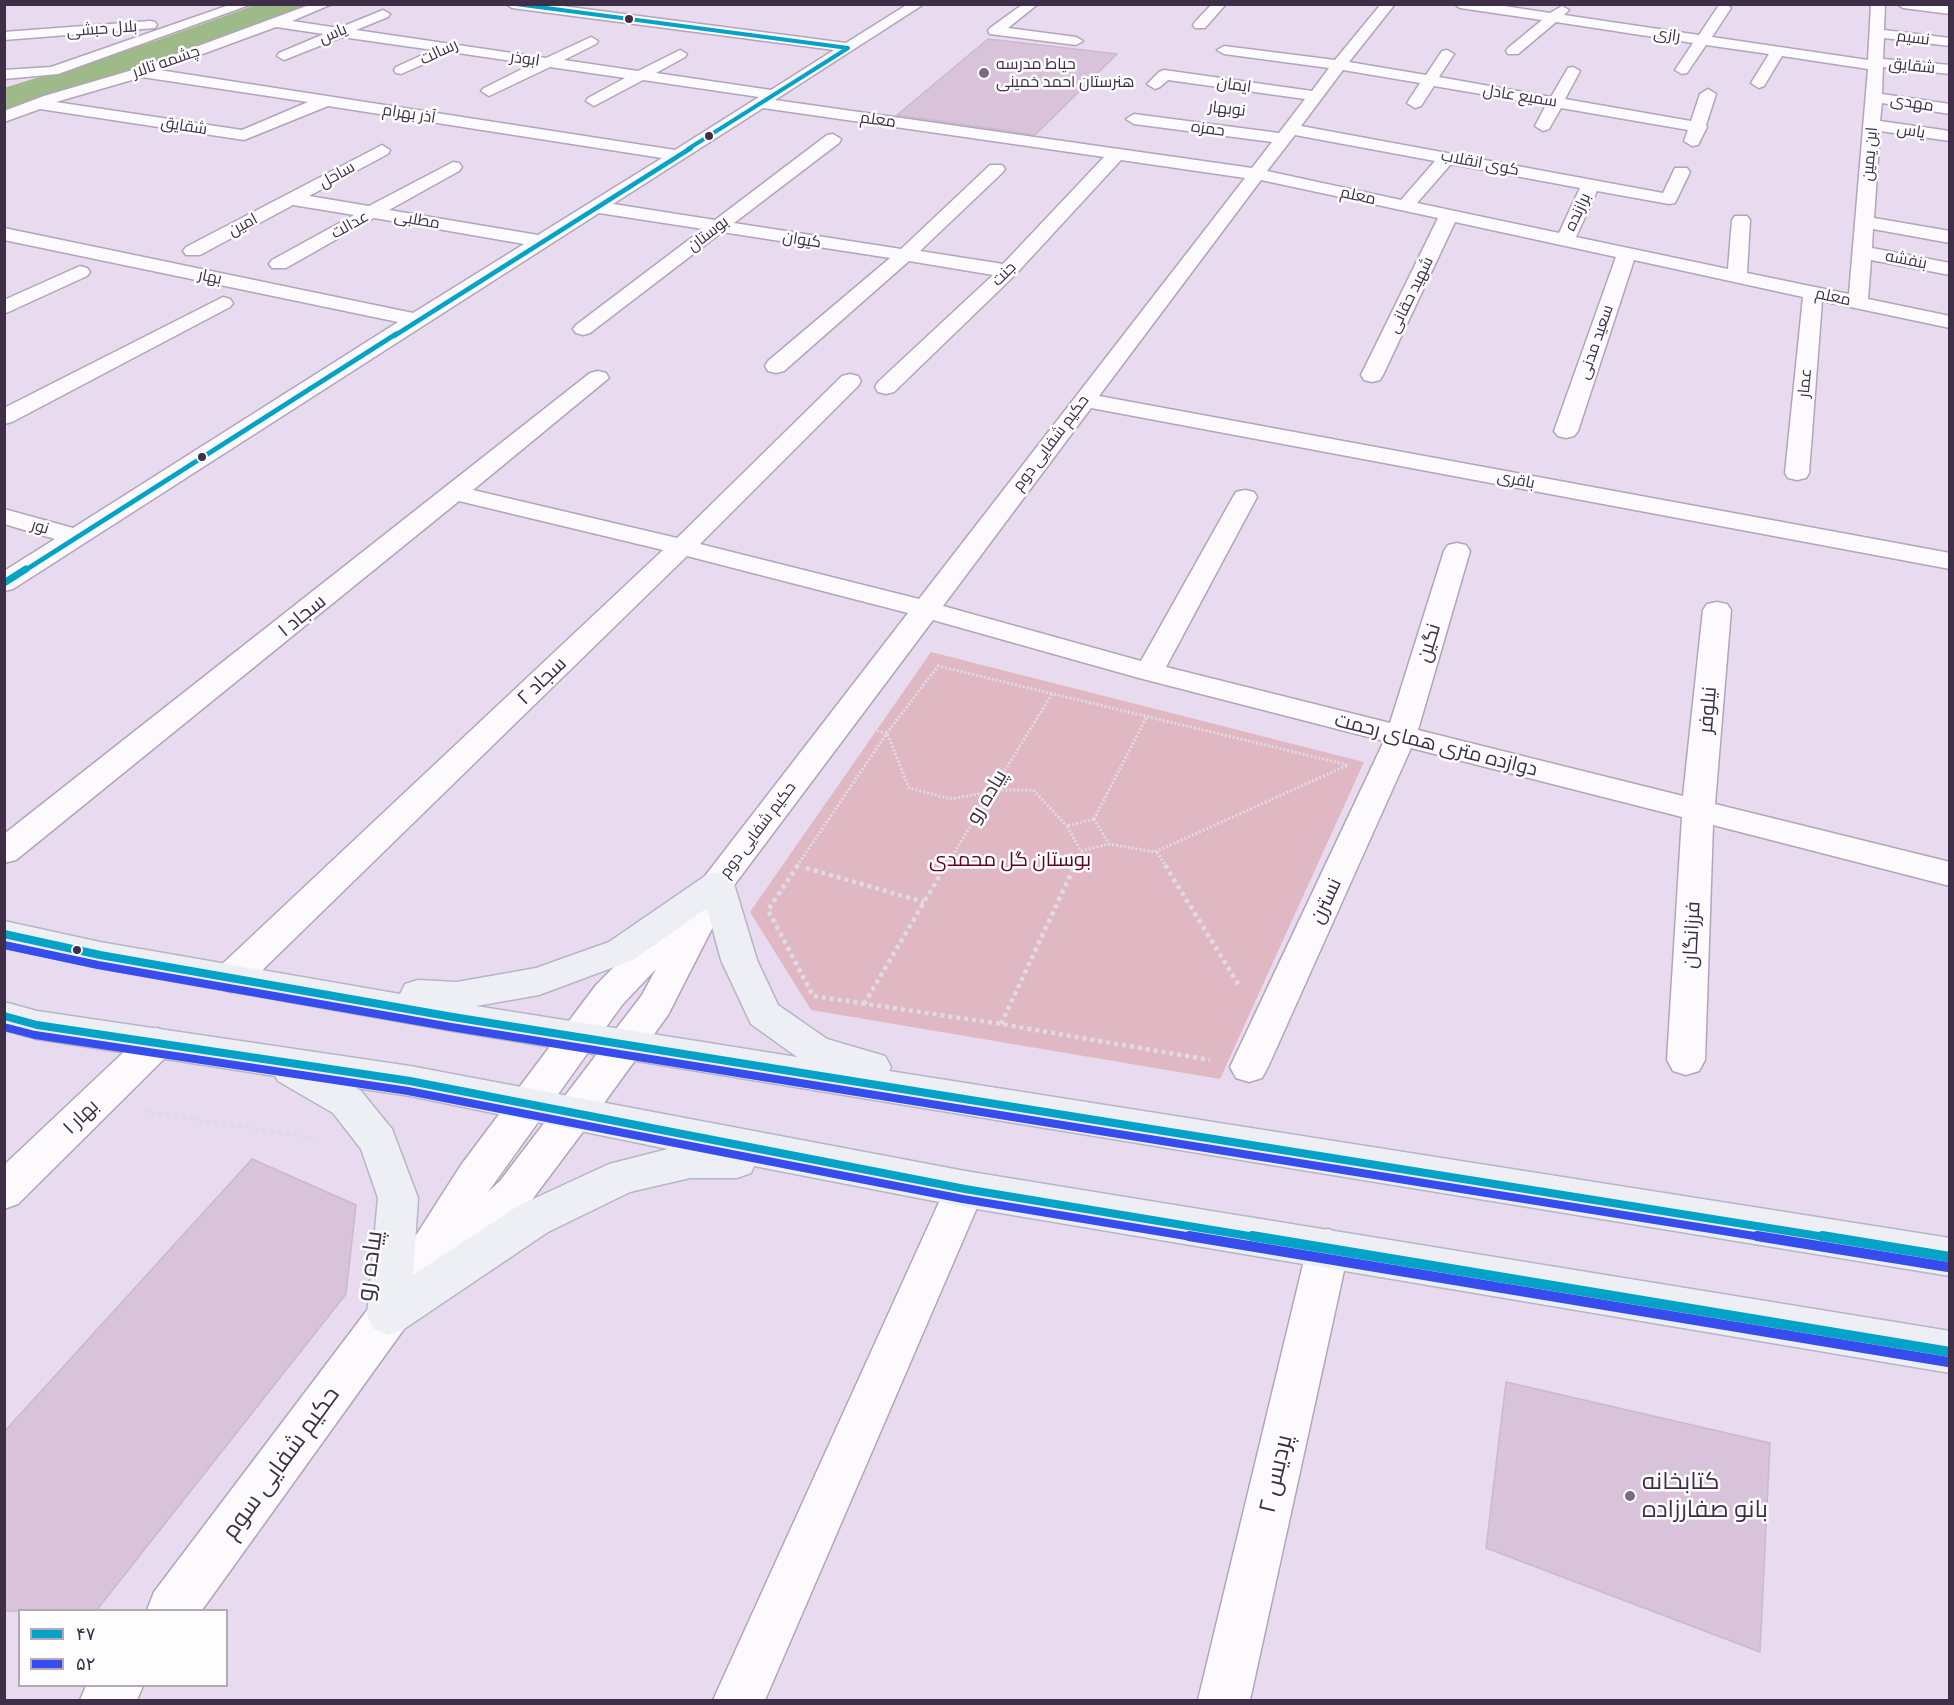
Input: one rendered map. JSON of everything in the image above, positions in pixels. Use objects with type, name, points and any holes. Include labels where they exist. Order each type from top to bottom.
[{"type":"main road","points":[[265,984],[457,996],[539,981],[621,951],[717,884],[739,960],[765,1014],[816,1050],[988,1103]]},
{"type":"main road","points":[[4,934],[100,955],[625,1045],[1950,1257]]},
{"type":"main road","points":[[4,1016],[37,1024],[410,1081],[965,1189],[1950,1352]]},
{"type":"main road","points":[[276,1061],[347,1102],[378,1140],[398,1198],[389,1315]]},
{"type":"main road","points":[[389,1315],[533,1219],[623,1176],[690,1161],[807,1160]]},
{"type":"street","name":"چشمه تالار","points":[[4,75],[53,70],[246,4]]},
{"type":"street","name":"چشمه تالار","points":[[4,117],[37,104],[141,72],[326,4]]},
{"type":"street","points":[[512,4],[848,48]]},
{"type":"street","points":[[912,4],[917,5]]},
{"type":"street","points":[[1032,4],[995,31],[1076,41]]},
{"type":"street","points":[[1200,25],[1220,4]]},
{"type":"street","name":"حکیم شفایی دوم","points":[[717,884],[1256,174],[1287,126],[1316,96],[1362,35],[1389,4]]},
{"type":"street","name":"رازی","points":[[1460,4],[1874,63]]},
{"type":"street","points":[[1513,51],[1567,4]]},
{"type":"street","name":"ابن یمین","points":[[1858,303],[1874,97],[1878,4]]},
{"type":"street","points":[[1903,4],[1950,10]]},
{"type":"street","points":[[4,583],[416,320],[917,5]]},
{"type":"street","points":[[1682,70],[1724,8]]},
{"type":"street","points":[[634,20],[654,10]]},
{"type":"street","name":"یاس","points":[[284,56],[383,14]]},
{"type":"street","name":"بلال حبشی","points":[[4,36],[199,21]]},
{"type":"street","points":[[724,32],[745,22]]},
{"type":"street","name":"ابوذر","points":[[277,23],[642,76],[767,99]]},
{"type":"street","name":"نسیم","points":[[1876,33],[1950,42]]},
{"type":"street","name":"رسالت","points":[[401,70],[478,34]]},
{"type":"street","points":[[489,92],[591,41]]},
{"type":"street","name":"ایمان","points":[[1224,50],[1341,65]]},
{"type":"street","points":[[1758,83],[1778,51]]},
{"type":"street","points":[[594,101],[680,54]]},
{"type":"street","points":[[1415,103],[1447,54]]},
{"type":"street","name":"شقایق","points":[[1874,63],[1950,70]]},
{"type":"street","name":"سمیع عادل","points":[[1341,65],[1555,101],[1696,134],[1708,94]]},
{"type":"street","points":[[1543,126],[1573,71]]},
{"type":"street","name":"آذر بهرام","points":[[141,72],[678,155]]},
{"type":"street","name":"ایمان","points":[[1155,84],[1164,75],[1202,74],[1316,96]]},
{"type":"street","points":[[345,104],[371,93]]},
{"type":"street","name":"مهدی","points":[[1874,97],[1950,109]]},
{"type":"street","name":"معلم","points":[[767,99],[1109,147],[1256,174],[1950,322]]},
{"type":"street","points":[[244,135],[325,101]]},
{"type":"street","name":"شقایق","points":[[37,104],[271,139],[246,153]]},
{"type":"street","points":[[421,133],[476,107]]},
{"type":"street","points":[[76,123],[99,113]]},
{"type":"street","name":"حمزه","points":[[1134,120],[1287,126]]},
{"type":"street","points":[[127,132],[153,121]]},
{"type":"street","points":[[551,149],[593,124]]},
{"type":"street","name":"یاس","points":[[1872,125],[1950,136]]},
{"type":"street","name":"کوی انقلاب","points":[[1287,126],[1669,199],[1681,172]]},
{"type":"street","points":[[182,143],[211,130]]},
{"type":"street","points":[[1382,145],[1396,130]]},
{"type":"street","name":"بوستان","points":[[583,329],[833,139]]},
{"type":"street","name":"جنت","points":[[886,387],[1008,271],[1109,147]]},
{"type":"street","name":"ساحل","points":[[292,200],[382,150]]},
{"type":"street","points":[[1518,170],[1529,154]]},
{"type":"street","points":[[1405,206],[1448,157]]},
{"type":"street","name":"عدالت","points":[[279,264],[453,167]]},
{"type":"street","points":[[776,366],[904,256],[996,169]]},
{"type":"street","name":"برازنده","points":[[1565,240],[1591,184]]},
{"type":"street","name":"مطلبی","points":[[292,200],[542,241]]},
{"type":"street","name":"امین","points":[[193,251],[292,200]]},
{"type":"street","name":"کیوان","points":[[597,207],[1008,271]]},
{"type":"street","name":"شهید حقانی","points":[[1372,375],[1449,215]]},
{"type":"street","points":[[1737,277],[1741,220]]},
{"type":"street","points":[[1864,222],[1950,237]]},
{"type":"street","name":"بهار","points":[[4,234],[416,320]]},
{"type":"street","name":"بنفشه","points":[[1862,252],[1950,269]]},
{"type":"street","name":"سعید مدنی","points":[[1566,431],[1627,253]]},
{"type":"street","points":[[4,308],[80,272]]},
{"type":"street","name":"عمار","points":[[1797,473],[1813,293]]},
{"type":"street","points":[[4,417],[223,303]]},
{"type":"street","name":"سجاد ۱","points":[[4,852],[598,378]]},
{"type":"street","name":"سجاد ۲","points":[[231,978],[682,547],[850,381]]},
{"type":"street","name":"باقری","points":[[1083,400],[1950,561]]},
{"type":"street","name":"دوازده متری همای رحمت","points":[[456,493],[682,547],[925,609],[1149,672],[1950,874]]},
{"type":"street","points":[[1149,672],[1245,497]]},
{"type":"street","name":"نور","points":[[4,516],[76,537]]},
{"type":"street","name":"نگین","points":[[1401,736],[1457,550]]},
{"type":"street","name":"نیلوفر","points":[[1698,810],[1717,610]]},
{"type":"street","name":"نسترن","points":[[1249,1067],[1401,736]]},
{"type":"street","name":"فرزانگان","points":[[1686,1060],[1698,810]]},
{"type":"street","points":[[389,1315],[475,1177],[609,995],[717,884]]},
{"type":"street","points":[[389,1315],[514,1193],[655,1005],[717,884]]},
{"type":"street","name":"بهار ۱","points":[[4,1192],[157,1043]]},
{"type":"street","points":[[739,1701],[965,1189]]},
{"type":"street","name":"پردیس ۲","points":[[1224,1701],[1328,1248]]},
{"type":"street","name":"حکیم شفایی سوم","points":[[173,1609],[389,1315]]},
{"type":"street","points":[[106,1701],[116,1687]]},
{"type":"path","points":[[1081,851],[1108,844],[1155,852],[1348,765],[938,666],[887,733],[768,910],[813,996],[1001,1024],[1249,1067]]},
{"type":"path","name":"پیاده رو","points":[[864,1004],[990,791],[1052,694]]},
{"type":"path","points":[[1067,826],[1094,819],[1147,716]]},
{"type":"path","points":[[841,722],[887,733]]},
{"type":"path","points":[[887,733],[909,788],[951,799],[990,791],[1033,790],[1067,826],[1081,851]]},
{"type":"path","points":[[1094,819],[1108,844]]},
{"type":"path","points":[[1001,1024],[1081,851]]},
{"type":"path","points":[[1157,852],[1240,987]]},
{"type":"path","points":[[806,868],[924,903]]},
{"type":"path","points":[[95,1104],[335,1142]]},
{"type":"green space","name":"بوستان گل محمدی","points":[[931,652],[1364,762],[1220,1079],[811,1010],[750,912]]},
{"type":"building","points":[[988,39],[1117,54],[1035,135],[897,115]]},
{"type":"building","points":[[252,1159],[356,1205],[346,1294],[98,1609],[4,1611],[4,1432]]},
{"type":"building","name":"کتابخانه بانو صفارزاده","points":[[1506,1382],[1770,1443],[1760,1652],[1486,1548]]},
{"type":"waterway","points":[[4,100],[167,48],[289,4]]},
{"type":"transit line","name":"۴۷","points":[[516,4],[848,48]]},
{"type":"transit line","name":"۴۷","points":[[4,583],[848,48]]},
{"type":"transit line","name":"۴۷","points":[[4,934],[100,955],[453,1017],[1950,1257]]},
{"type":"transit line","name":"۵۲","points":[[4,945],[98,965],[451,1027],[1948,1267]]},
{"type":"transit line","name":"۴۷","points":[[4,1016],[37,1025],[410,1081],[965,1189],[1950,1352]]},
{"type":"transit line","name":"۵۲","points":[[4,1027],[35,1035],[408,1091],[963,1199],[1948,1362]]},
{"type":"place","name":"حیاط مدرسه هنرستان احمد خمینی","points":[[984,73]]},
{"type":"place","name":"کتابخانه بانو صفارزاده","points":[[1630,1496]]}]
